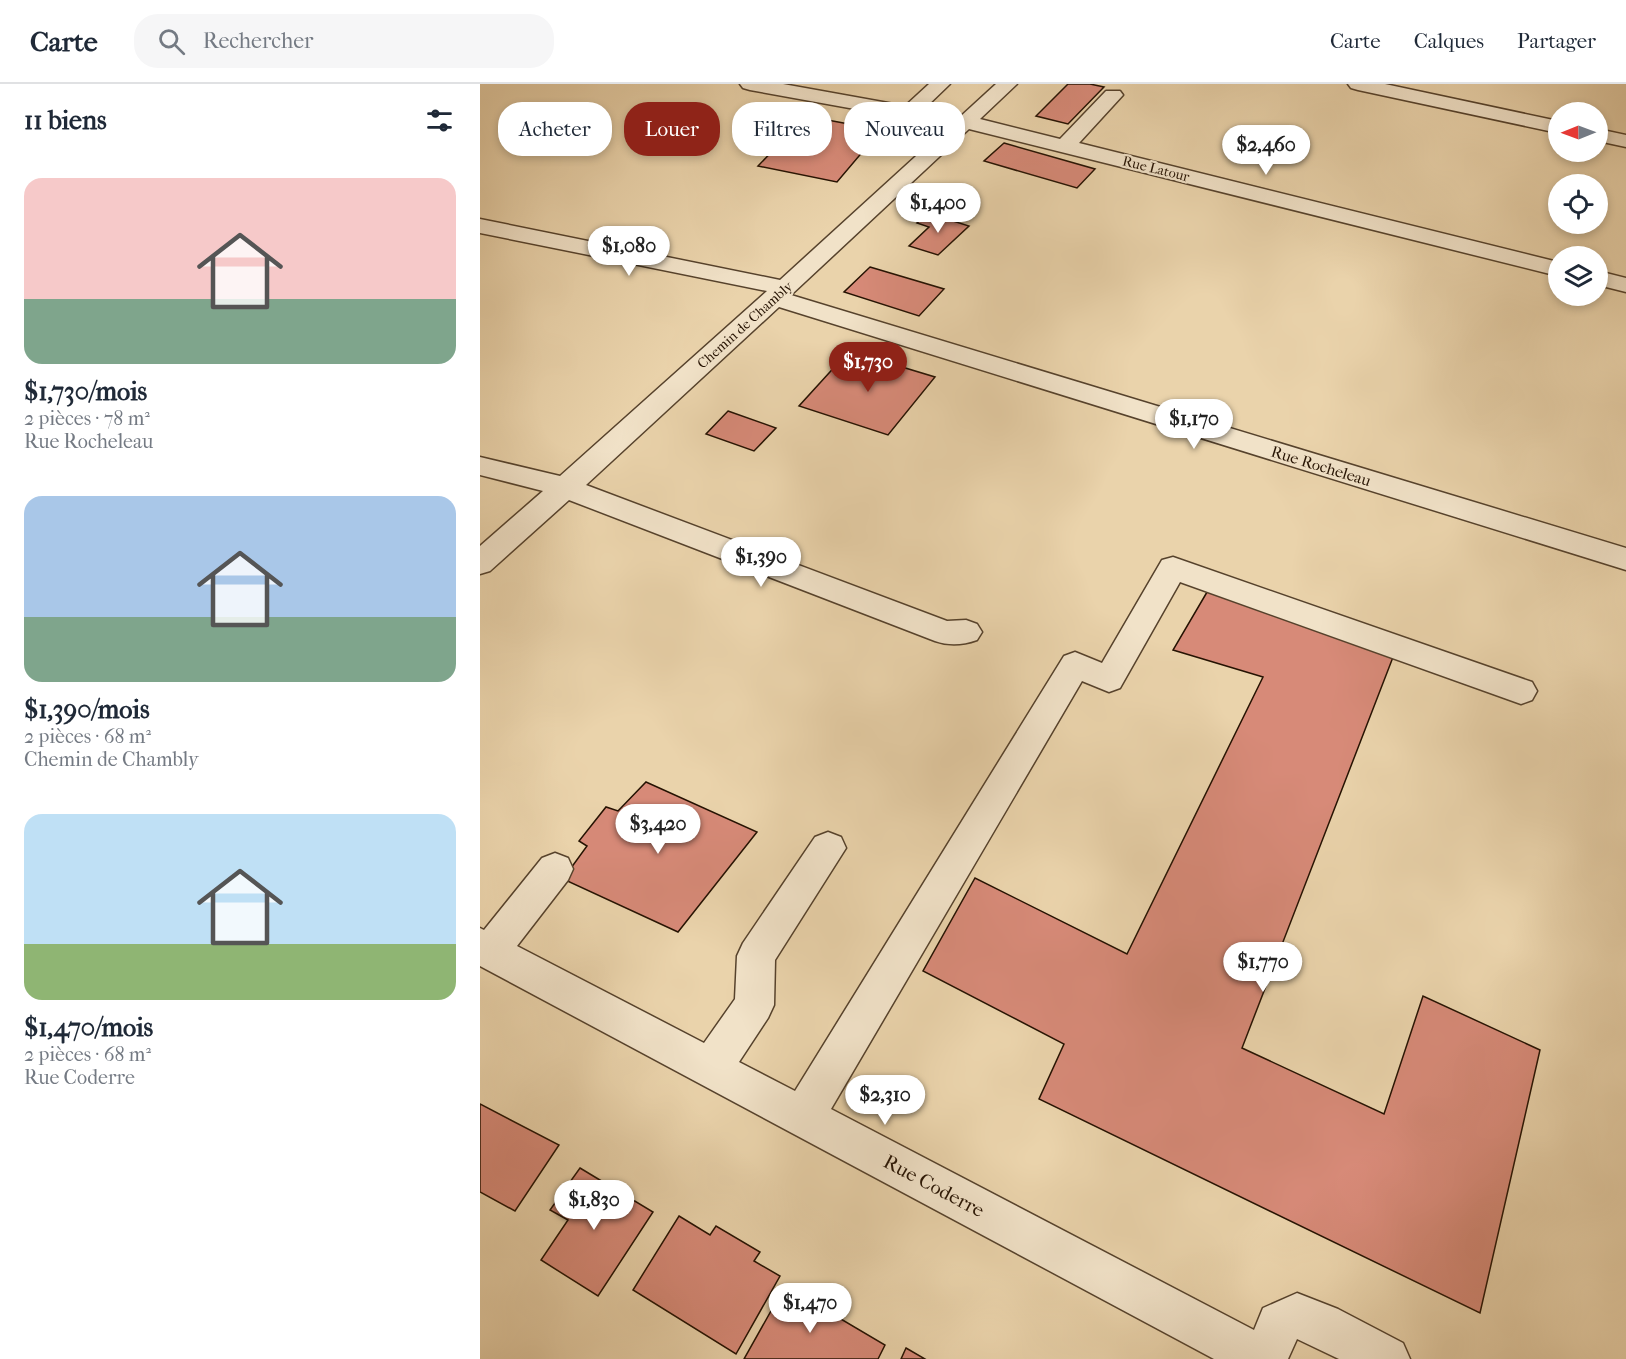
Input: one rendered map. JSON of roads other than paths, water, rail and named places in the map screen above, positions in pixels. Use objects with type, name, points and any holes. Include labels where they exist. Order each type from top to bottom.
[{"type":"street","name":"Rue Latour","points":[[750,84],[853,102]]},
{"type":"street","points":[[921,102],[940,84]]},
{"type":"street","points":[[1358,84],[1548,125]]},
{"type":"street","name":"Chemin de Chambly","points":[[965,123],[1002,85]]},
{"type":"street","points":[[1065,146],[1118,89]]},
{"type":"street","name":"Rue Latour","points":[[965,123],[1548,267]]},
{"type":"street","points":[[1608,137],[1626,141]]},
{"type":"street","name":"Chemin de Chambly","points":[[480,563],[929,156]]},
{"type":"street","name":"Rue Rocheleau","points":[[480,226],[780,293],[1626,559]]},
{"type":"street","points":[[1608,280],[1626,285]]},
{"type":"street","points":[[480,466],[564,487],[946,633],[966,632]]},
{"type":"street","points":[[803,1116],[1074,665],[1110,679],[1173,568],[1521,691]]},
{"type":"street","points":[[711,1068],[754,1005],[756,956],[828,848]]},
{"type":"street","points":[[485,949],[555,869]]},
{"type":"street","name":"Rue Coderre","points":[[485,949],[1263,1359]]},
{"type":"street","points":[[1263,1359],[1280,1324],[1297,1316],[1322,1325],[1387,1359]]}]
